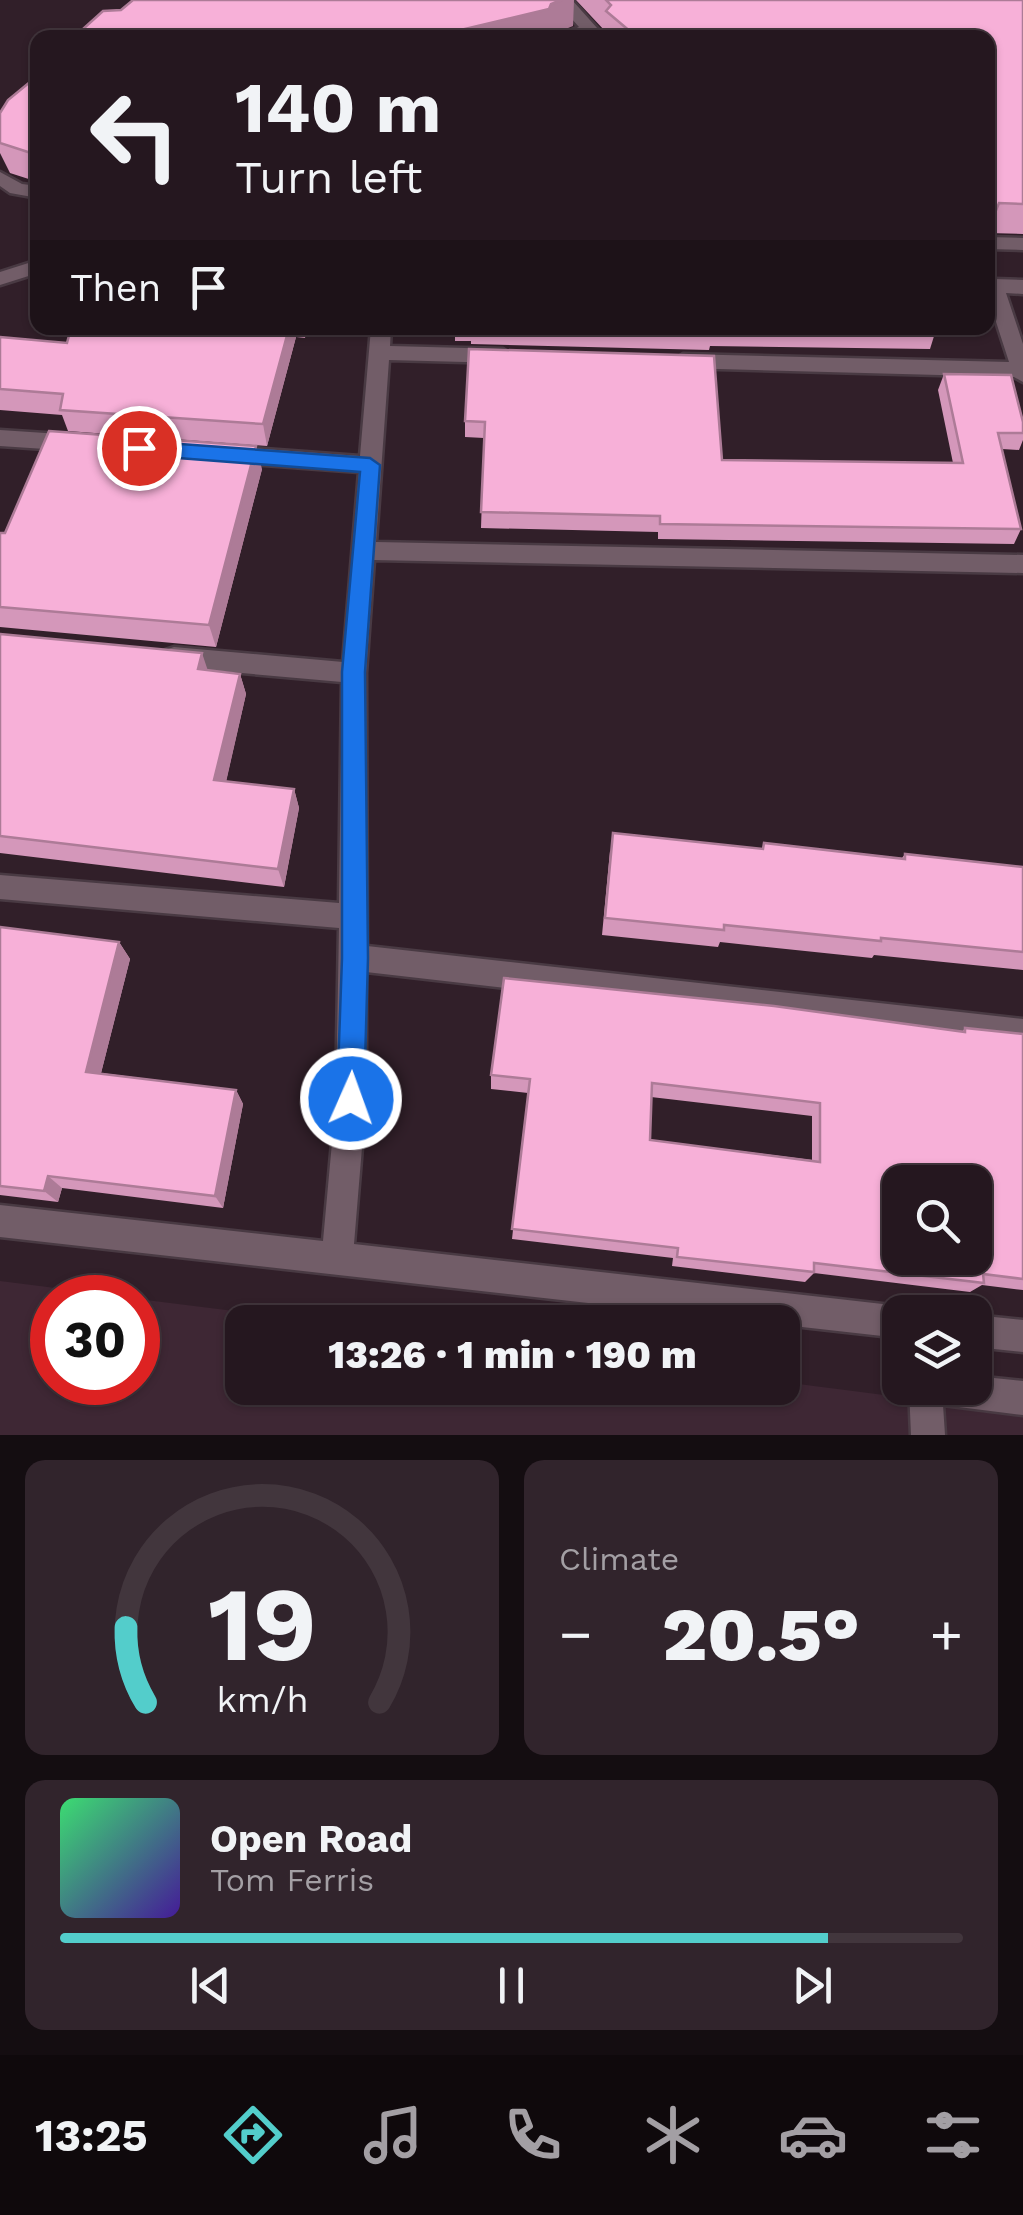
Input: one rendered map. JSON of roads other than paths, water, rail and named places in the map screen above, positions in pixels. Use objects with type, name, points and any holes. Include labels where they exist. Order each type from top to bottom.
[{"type":"street","points":[[563,0],[591,30]]},
{"type":"street","points":[[0,178],[17,189],[30,191]]},
{"type":"street","points":[[995,243],[1023,244]]},
{"type":"street","points":[[0,279],[30,269]]},
{"type":"street","points":[[995,286],[1023,287]]},
{"type":"street","points":[[651,360],[1022,372],[995,297]]},
{"type":"street","points":[[337,1258],[351,1099],[355,958],[354,672],[380,335]]},
{"type":"street","points":[[379,353],[534,357]]},
{"type":"street","points":[[0,438],[100,445]]},
{"type":"street","points":[[197,452],[370,465]]},
{"type":"street","points":[[363,551],[1023,564]]},
{"type":"street","points":[[157,655],[354,672]]},
{"type":"street","points":[[0,887],[353,917]]},
{"type":"street","points":[[355,958],[1023,1033]]},
{"type":"street","points":[[0,1221],[882,1320]]},
{"type":"street","points":[[992,1333],[1023,1336]]},
{"type":"street","points":[[992,1394],[1023,1398]]},
{"type":"street","points":[[927,1405],[928,1435]]}]
